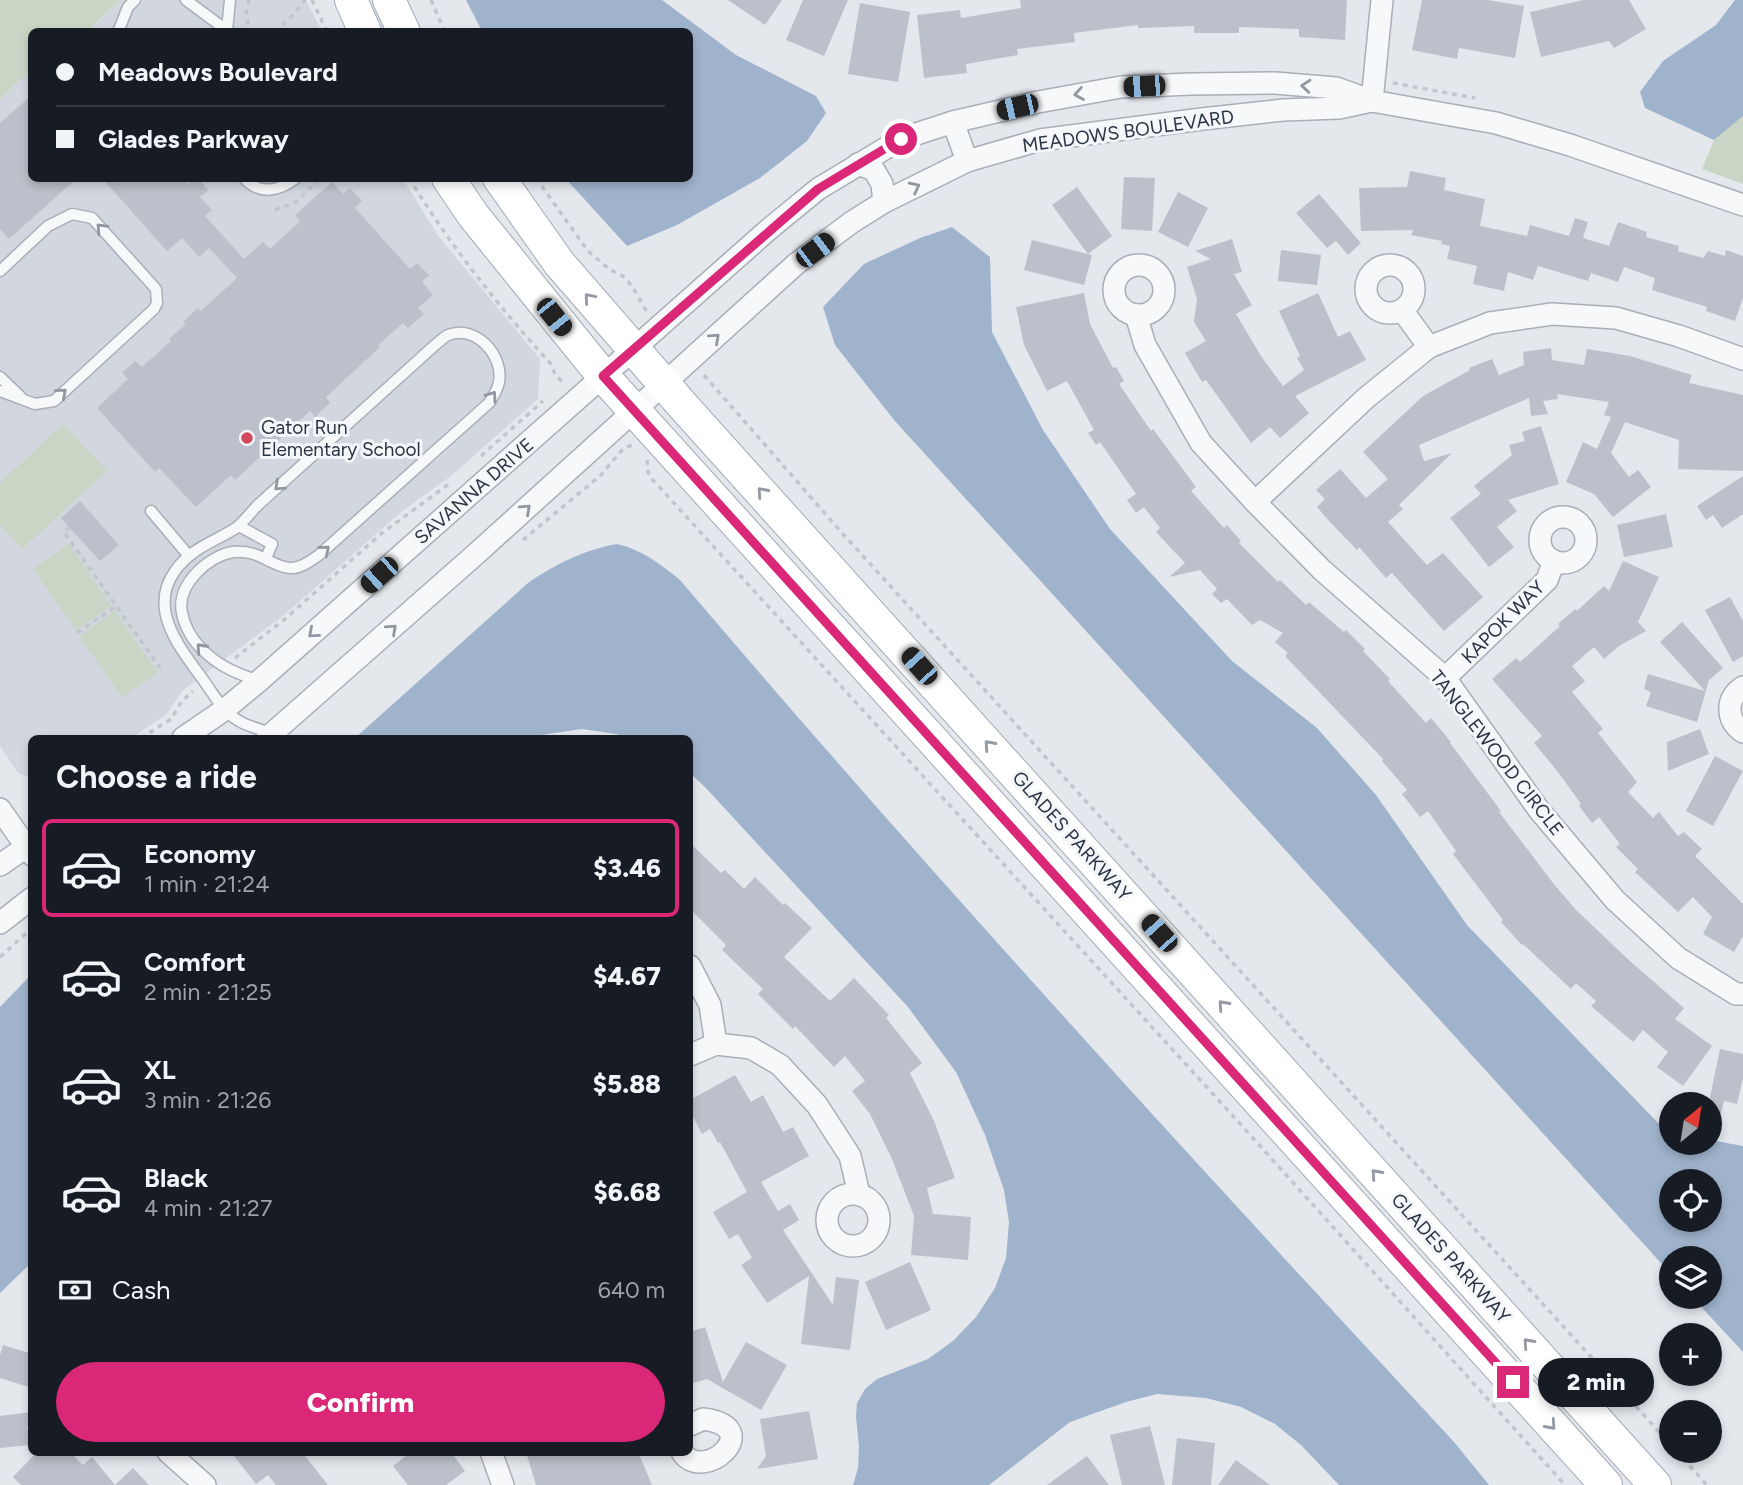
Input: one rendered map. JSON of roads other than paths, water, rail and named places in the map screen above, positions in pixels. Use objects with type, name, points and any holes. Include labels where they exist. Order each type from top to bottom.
[{"type":"main road","points":[[351,0],[363,28]]},
{"type":"main road","points":[[389,0],[402,28]]},
{"type":"main road","name":"GLADES PARKWAY","points":[[452,182],[473,215],[603,376],[1606,1485]]},
{"type":"main road","name":"GLADES PARKWAY","points":[[502,182],[559,263],[664,384],[1655,1485]]},
{"type":"street","points":[[1372,101],[1382,0]]},
{"type":"street","name":"MEADOWS BOULEVARD","points":[[603,376],[808,197],[901,139],[953,122],[1038,102],[1121,87],[1275,83],[1336,88],[1372,101],[1496,123],[1570,145],[1743,205]]},
{"type":"street","name":"MEADOWS BOULEVARD","points":[[635,410],[796,264],[852,222],[884,202],[967,161],[1040,140],[1283,110],[1339,108],[1372,101]]},
{"type":"street","points":[[953,122],[967,161]]},
{"type":"street","points":[[858,164],[874,170],[883,184],[884,202]]},
{"type":"street","points":[[1402,310],[1429,347]]},
{"type":"street","points":[[1255,502],[1366,398],[1429,347],[1490,323],[1552,314],[1616,318],[1679,336],[1743,359]]},
{"type":"street","name":"TANGLEWOOD CIRCLE","points":[[1136,315],[1144,345],[1201,443],[1322,570],[1445,678],[1539,810],[1615,900],[1678,958],[1736,994],[1743,994]]},
{"type":"street","name":"SAVANNA DRIVE","points":[[187,735],[259,681],[603,376]]},
{"type":"street","points":[[271,735],[635,410]]},
{"type":"street","name":"KAPOK WAY","points":[[1445,678],[1547,580],[1554,561]]},
{"type":"street","points":[[1743,687],[1733,695],[1729,710],[1734,725],[1743,732]]},
{"type":"street","points":[[0,809],[28,845]]},
{"type":"street","points":[[0,865],[28,849]]},
{"type":"street","points":[[0,923],[28,901]]},
{"type":"street","points":[[693,972],[710,1005],[716,1044]]},
{"type":"street","points":[[693,1054],[716,1044],[751,1048],[780,1065],[817,1105],[850,1156],[859,1194]]},
{"type":"street","points":[[685,1456],[696,1477],[718,1467],[726,1461],[730,1452],[731,1442],[722,1425],[703,1419],[693,1424]]},
{"type":"street","points":[[172,1456],[205,1485]]},
{"type":"street","points":[[492,1456],[503,1485]]},
{"type":"lane","points":[[120,28],[128,7],[135,0]]},
{"type":"lane","points":[[186,0],[224,28]]},
{"type":"lane","points":[[228,28],[230,0]]},
{"type":"lane","points":[[247,182],[266,191],[282,188],[290,182]]},
{"type":"lane","points":[[0,271],[48,226],[72,214],[92,218],[156,289],[157,303],[154,309],[54,401],[35,404],[0,391]]},
{"type":"lane","points":[[259,681],[223,667],[196,644],[181,611],[185,592],[192,578],[205,564],[219,556],[253,553],[290,568],[307,563],[320,555],[489,402],[499,385],[500,370],[490,349],[482,340],[464,334],[449,335],[442,340],[258,505],[239,526],[212,539],[189,556],[174,572],[167,585],[164,600],[172,633],[224,710],[240,722],[268,735]]},
{"type":"lane","points":[[0,376],[24,400]]},
{"type":"lane","points":[[151,511],[189,556]]},
{"type":"lane","points":[[239,526],[272,544],[266,558]]},
{"type":"water","points":[[466,0],[662,0],[736,55],[816,96],[826,113],[807,141],[760,178],[677,225],[627,246],[569,182],[693,182],[693,28],[480,28]]},
{"type":"water","points":[[1735,0],[1743,0],[1743,116],[1714,140],[1645,108],[1640,92],[1663,61],[1716,25]]},
{"type":"water","points":[[952,227],[990,257],[992,332],[1043,430],[1110,529],[1232,661],[1317,728],[1376,795],[1467,925],[1659,1124],[1659,1155],[1722,1155],[1722,1142],[1743,1146],[1743,1352],[1722,1329],[1722,1323],[1716,1323],[1703,1309],[1722,1309],[1722,1246],[1659,1246],[1659,1261],[894,420],[835,345],[823,307],[864,264],[920,238]]},
{"type":"water","points":[[617,544],[626,547],[658,563],[680,580],[966,907],[1454,1442],[1489,1485],[1339,1485],[1301,1445],[1275,1424],[1241,1407],[1206,1398],[1157,1394],[1070,1422],[989,1485],[853,1485],[858,1468],[857,1403],[865,1389],[877,1379],[928,1359],[953,1341],[976,1317],[995,1288],[1006,1258],[1009,1222],[1004,1190],[985,1135],[956,1072],[908,1007],[693,776],[693,735],[620,735],[582,729],[541,735],[358,735],[528,583],[550,569],[592,550]]},
{"type":"water","points":[[28,978],[28,1266],[0,1293],[0,1007]]},
{"type":"place","name":"Gator Run Elementary School","points":[[247,438]]}]
